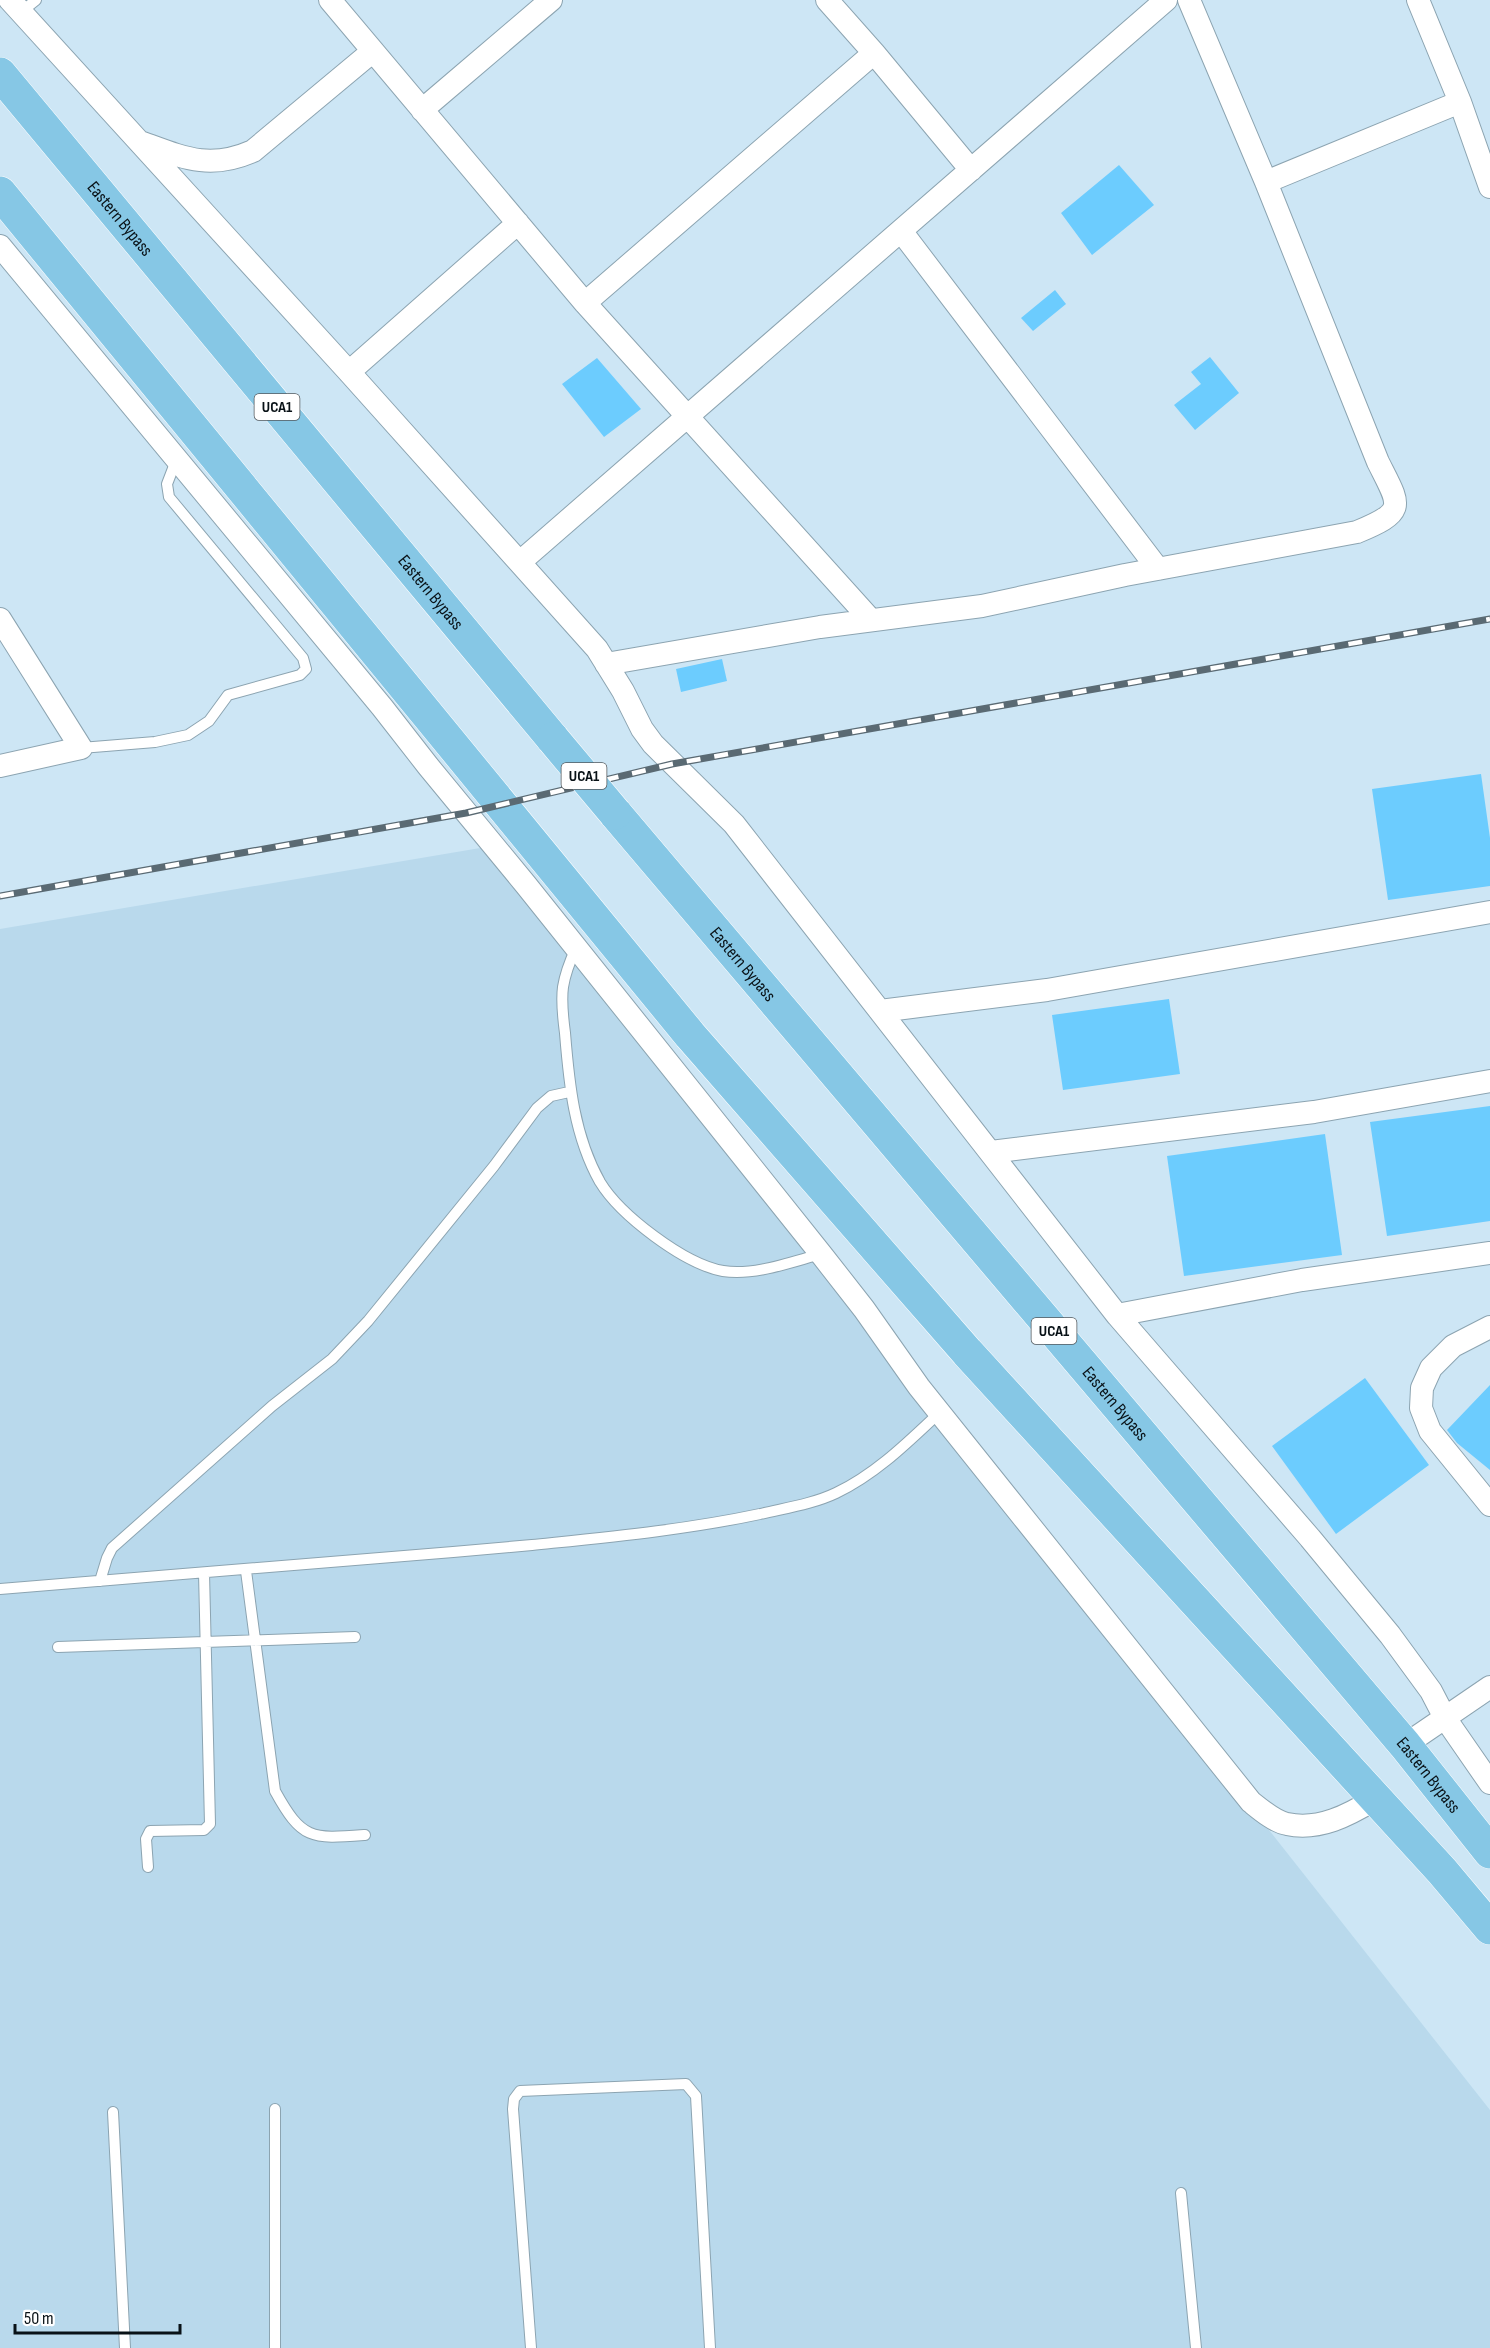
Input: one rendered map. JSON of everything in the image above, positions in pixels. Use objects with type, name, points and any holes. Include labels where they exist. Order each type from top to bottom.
[{"type":"main road","name":"Eastern Bypass","points":[[0,74],[615,813],[1405,1745],[1452,1805],[1489,1839]]},
{"type":"main road","points":[[0,194],[690,1035],[967,1352],[1442,1871],[1490,1928]]},
{"type":"main road","points":[[1442,1871],[1470,1924],[1490,1953]]},
{"type":"street","points":[[330,0],[585,303],[871,620]]},
{"type":"street","points":[[422,110],[551,0]]},
{"type":"street","points":[[827,0],[971,170]]},
{"type":"street","points":[[520,562],[1166,0]]},
{"type":"street","points":[[606,664],[820,627],[982,606],[1158,569],[1357,532],[1382,520],[1395,507],[1396,500],[1378,462],[1266,182],[1189,0]]},
{"type":"street","points":[[1418,0],[1460,102],[1490,187]]},
{"type":"street","points":[[22,4],[140,142],[597,649],[624,691],[642,729],[653,744],[734,824],[1118,1315],[1303,1529],[1390,1635],[1431,1691],[1445,1718],[1490,1783]]},
{"type":"street","points":[[140,142],[179,156],[204,161],[226,161],[239,158],[253,151],[373,51]]},
{"type":"street","points":[[585,303],[874,53]]},
{"type":"street","points":[[1266,182],[1460,102]]},
{"type":"street","points":[[349,372],[518,223]]},
{"type":"street","points":[[901,231],[1158,569]]},
{"type":"street","points":[[0,246],[382,707],[526,885],[821,1254],[940,1412],[1251,1803],[1286,1824],[1309,1825],[1346,1817],[1375,1799]]},
{"type":"street","points":[[0,619],[81,748],[0,766]]},
{"type":"street","points":[[880,1011],[1047,990],[1490,912]]},
{"type":"street","points":[[991,1152],[1314,1112],[1490,1081]]},
{"type":"street","points":[[1118,1315],[1302,1280],[1490,1253]]},
{"type":"street","points":[[1490,1327],[1453,1346],[1431,1368],[1422,1388],[1421,1408],[1430,1431],[1490,1505]]},
{"type":"street","points":[[1405,1745],[1490,1687]]},
{"type":"lane","points":[[81,748],[155,742],[188,735],[209,721],[228,695],[300,675],[306,669],[303,658],[169,497],[167,484],[177,458]]},
{"type":"lane","points":[[576,948],[565,976],[562,999],[569,1092],[581,1136],[600,1182],[622,1209],[652,1234],[679,1253],[704,1265],[724,1271],[756,1270],[821,1254]]},
{"type":"lane","points":[[100,1581],[112,1548],[272,1406],[332,1359],[368,1321],[487,1175],[537,1108],[551,1095],[569,1092]]},
{"type":"lane","points":[[0,1589],[246,1571],[647,1533],[734,1520],[835,1494],[897,1453],[940,1412]]},
{"type":"lane","points":[[246,1571],[257,1640],[275,1791],[290,1818],[312,1835],[325,1838],[365,1835]]},
{"type":"lane","points":[[148,1867],[146,1839],[150,1831],[204,1830],[210,1824],[204,1573]]},
{"type":"lane","points":[[58,1647],[356,1636]]},
{"type":"lane","points":[[531,2348],[514,2099],[520,2091],[686,2084],[696,2096],[710,2348]]},
{"type":"lane","points":[[275,2109],[276,2348]]},
{"type":"lane","points":[[113,2112],[125,2348]]},
{"type":"lane","points":[[1181,2193],[1196,2348]]},
{"type":"shaded area","points":[[492,846],[1490,2110],[1490,2348],[0,2348],[0,929]]},
{"type":"building","points":[[1119,165],[1154,205],[1092,255],[1061,213]]},
{"type":"building","points":[[1055,290],[1066,304],[1033,331],[1021,318]]},
{"type":"building","points":[[1210,357],[1239,393],[1195,430],[1174,405],[1201,384],[1191,372]]},
{"type":"building","points":[[597,358],[641,409],[604,437],[562,384]]},
{"type":"building","points":[[722,659],[727,681],[681,692],[676,669]]},
{"type":"building","points":[[1481,774],[1490,838],[1490,886],[1388,900],[1372,789]]},
{"type":"building","points":[[1169,999],[1180,1074],[1063,1090],[1052,1015]]},
{"type":"building","points":[[1490,1106],[1490,1221],[1387,1236],[1370,1122]]},
{"type":"building","points":[[1325,1134],[1342,1255],[1184,1276],[1167,1156]]},
{"type":"building","points":[[1365,1378],[1429,1465],[1336,1534],[1272,1446]]},
{"type":"building","points":[[1490,1385],[1490,1470],[1457,1443],[1447,1430]]},
{"type":"railway","points":[[0,896],[466,813],[672,764],[1490,619]]}]
